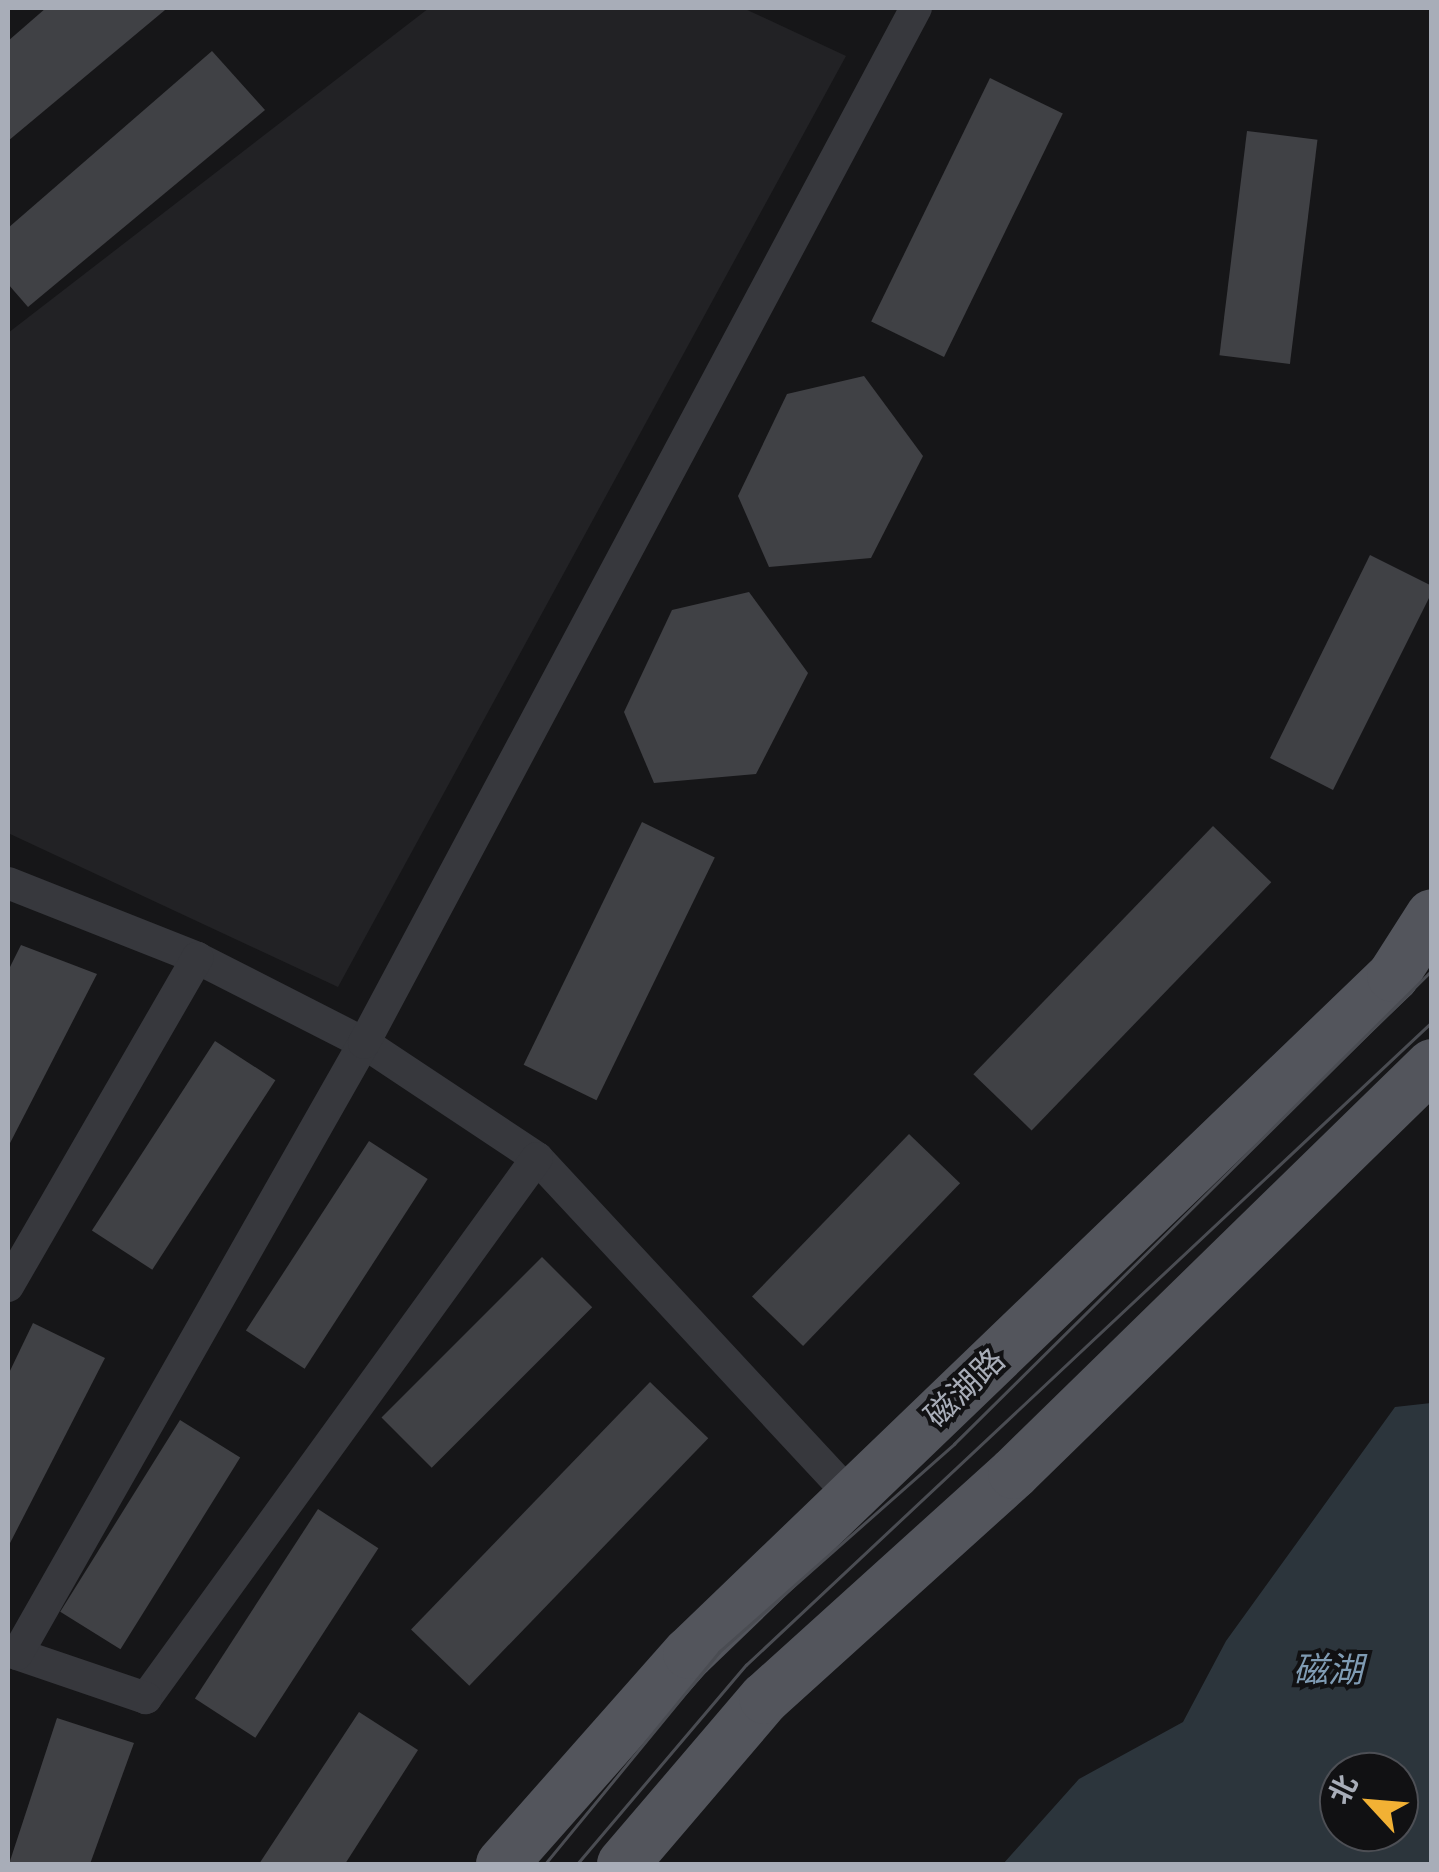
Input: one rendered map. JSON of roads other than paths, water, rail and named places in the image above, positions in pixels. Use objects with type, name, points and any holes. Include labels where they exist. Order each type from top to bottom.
[{"type":"main road","name":"磁湖路","points":[[502,1864],[689,1654],[1393,976],[1432,915]]},
{"type":"main road","points":[[623,1864],[765,1698],[1014,1473],[1432,1065]]},
{"type":"street","points":[[538,1158],[146,1698],[12,1664],[364,1043],[916,8]]},
{"type":"street","points":[[8,882],[197,958],[364,1043],[538,1158],[852,1496]]},
{"type":"street","points":[[8,1286],[197,958]]},
{"type":"water","name":"磁湖","points":[[1431,1403],[1431,1864],[1003,1864],[1079,1779],[1183,1722],[1226,1641],[1395,1407]]},
{"type":"tram line","points":[[545,1864],[719,1652],[954,1444],[1432,970]]},
{"type":"tram line","points":[[577,1864],[746,1665],[1432,1022]]}]
